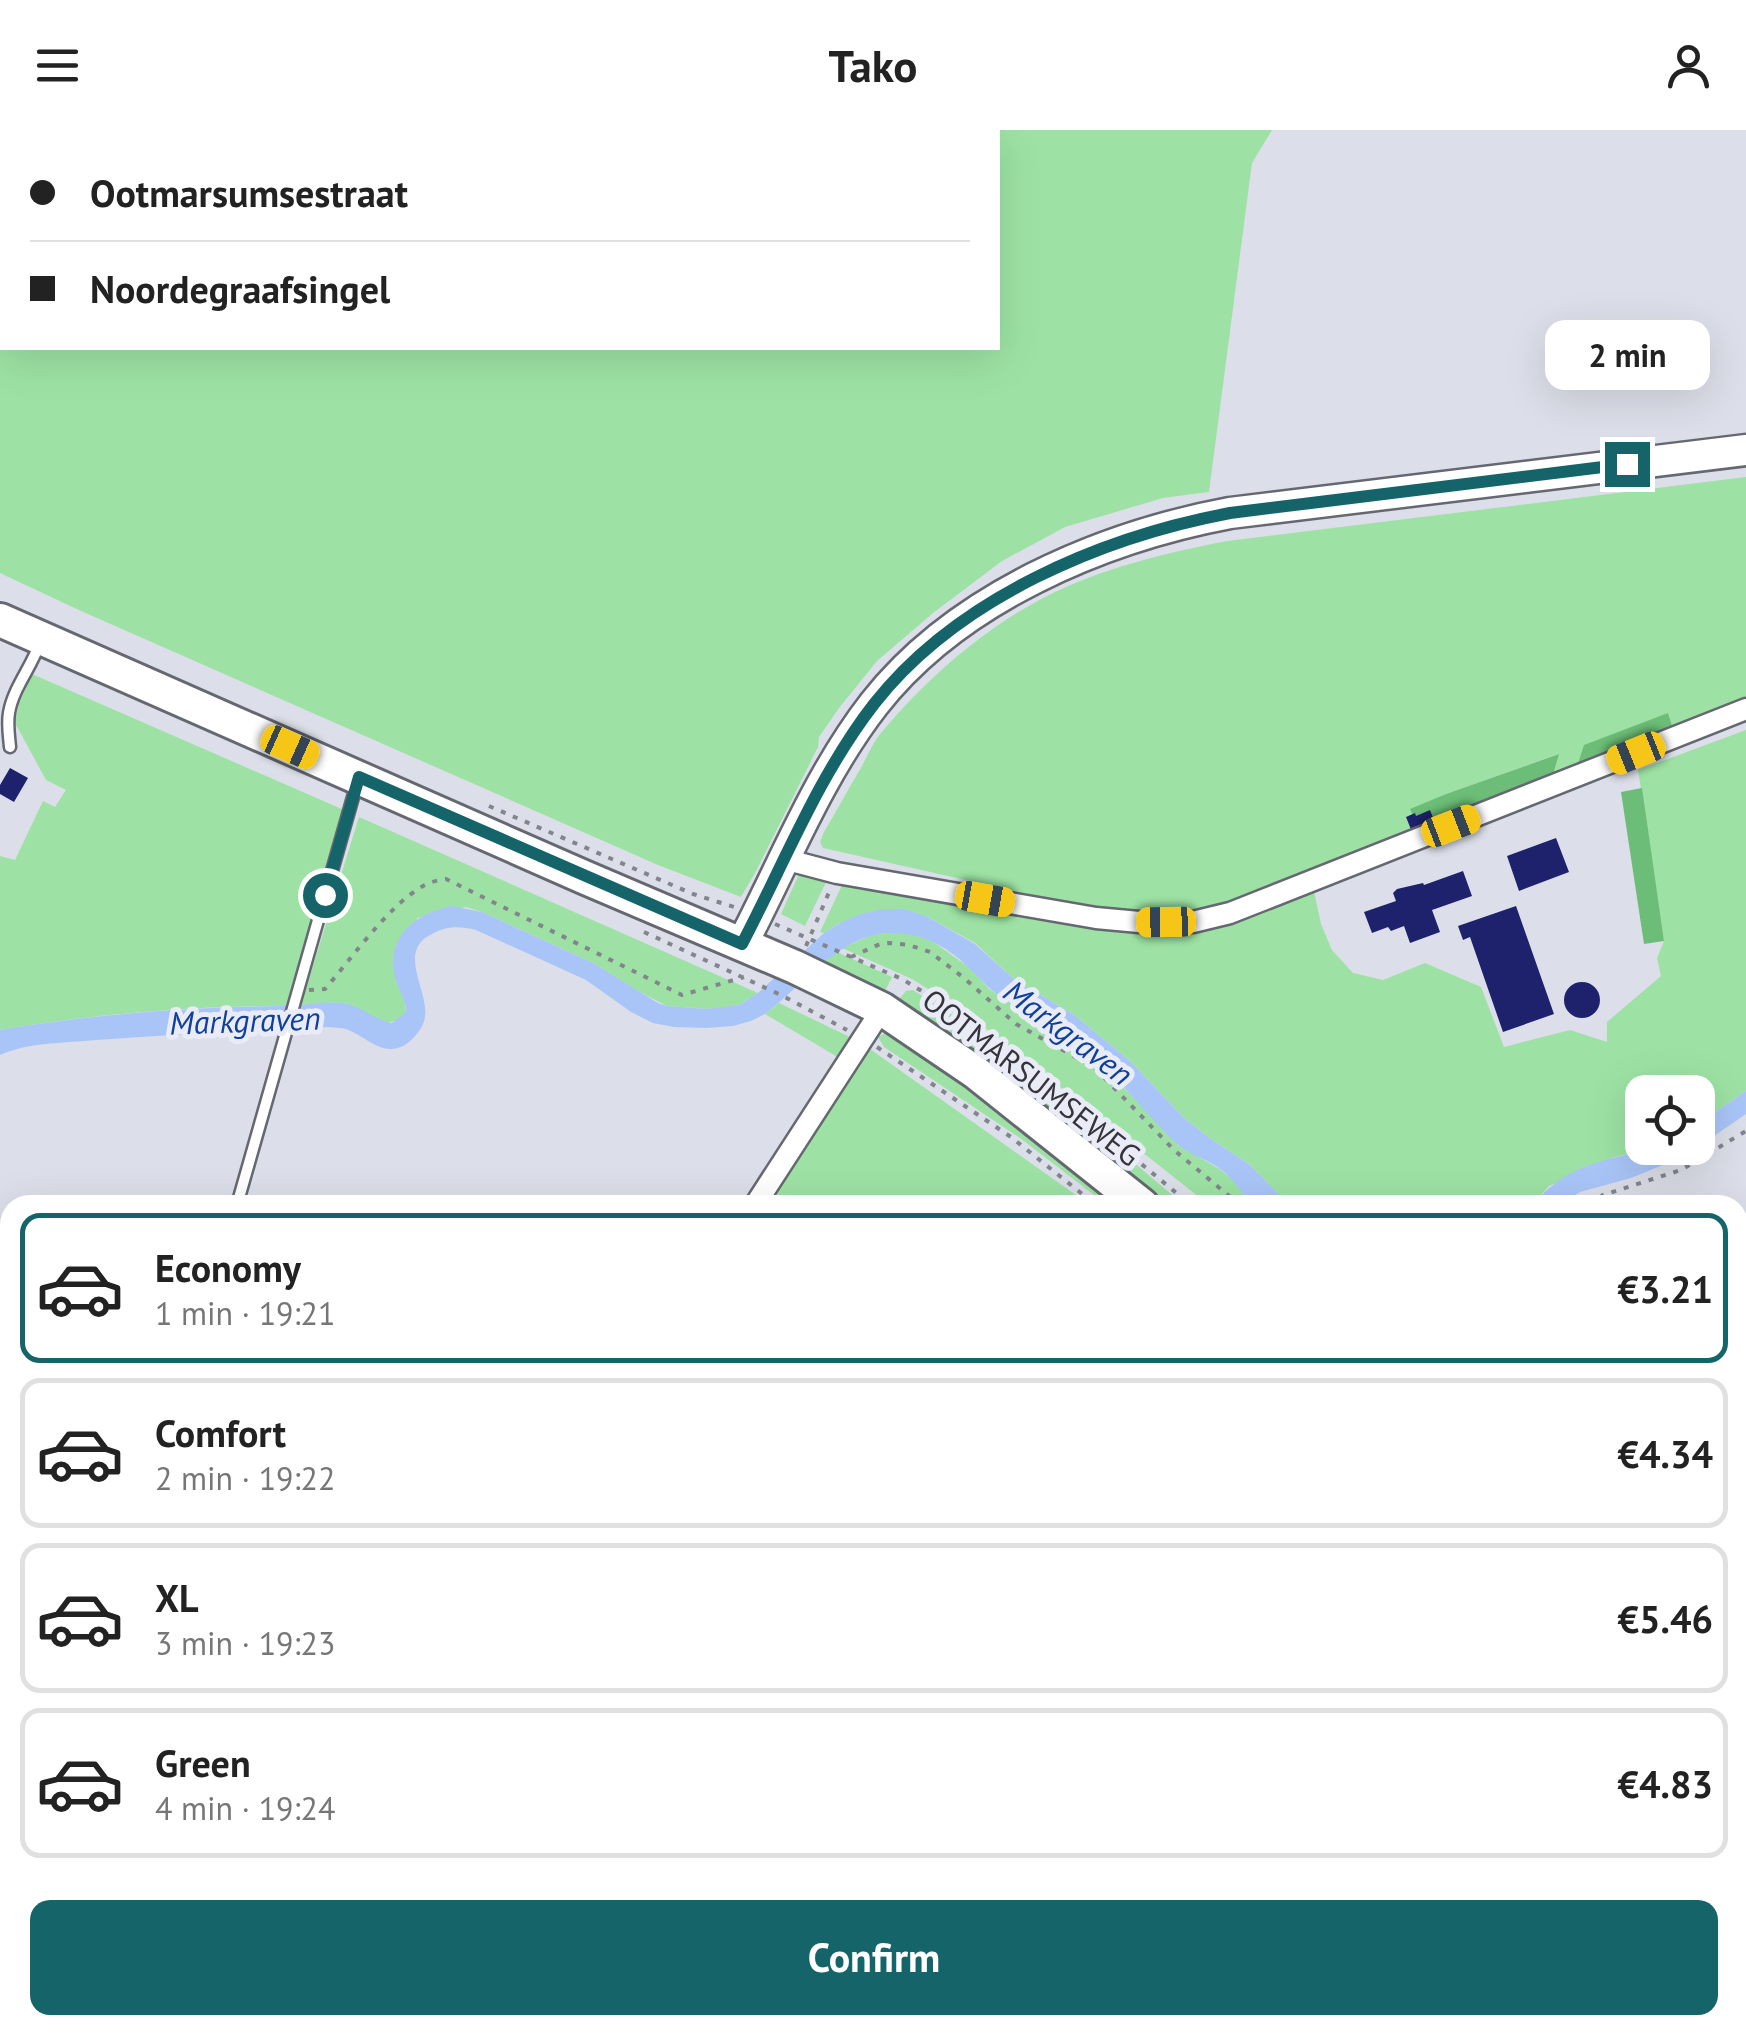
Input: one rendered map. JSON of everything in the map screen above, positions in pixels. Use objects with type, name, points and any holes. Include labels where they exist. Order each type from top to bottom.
[{"type":"main road","points":[[748,946],[784,859],[834,764],[875,702],[930,646],[997,598],[1099,548],[1185,521],[1746,450]]},
{"type":"main road","name":"OOTMARSUMSEWEG","points":[[3,619],[748,946],[882,1010],[975,1072],[1129,1195]]},
{"type":"street","points":[[784,859],[838,874],[1096,918],[1193,922],[1230,914],[1746,710]]},
{"type":"street","points":[[761,1195],[882,1010]]},
{"type":"lane","points":[[10,747],[8,714],[42,637]]},
{"type":"lane","points":[[240,1195],[359,777]]},
{"type":"path","points":[[297,996],[325,989],[389,915],[426,883],[446,878],[682,995],[748,946],[724,902],[693,894],[475,800]]},
{"type":"path","points":[[810,938],[838,874]]},
{"type":"path","name":"OOTMARSUMSEWEG","points":[[1084,1195],[1011,1137],[926,1079],[862,1038],[781,994],[748,946],[810,938],[902,979],[961,1015],[1178,1195]]},
{"type":"path","points":[[852,956],[880,944],[909,945],[930,952],[1016,1024],[1094,1068],[1174,1150],[1228,1195]]},
{"type":"path","points":[[1603,1195],[1681,1170],[1746,1131]]},
{"type":"green space","points":[[1000,130],[1272,130],[1252,163],[1209,492],[1163,498],[1065,527],[1002,561],[877,661],[819,737],[818,747],[741,897],[658,865],[0,573],[0,350],[1000,350]]},
{"type":"green space","points":[[1746,477],[1746,712],[1676,738],[1668,713],[1574,776],[1550,785],[1558,754],[1446,794],[1411,809],[1420,832],[1196,914],[1100,910],[823,848],[820,842],[876,740],[917,693],[1000,624],[1045,597],[1089,578],[1157,556],[1227,541]]},
{"type":"green space","points":[[32,674],[344,810],[286,1006],[142,1012],[0,1030],[0,856],[15,860],[43,801],[55,807],[66,790],[46,780],[15,723]]},
{"type":"green space","points":[[1668,713],[1676,738],[1574,776],[1584,745]]},
{"type":"green space","points":[[1746,730],[1746,1091],[1715,1112],[1715,1075],[1625,1075],[1625,1155],[1549,1186],[1541,1195],[1279,1195],[1250,1165],[1184,1118],[1129,1060],[1073,1014],[1015,980],[975,943],[926,916],[840,923],[820,932],[843,883],[1096,926],[1261,911],[1314,891],[1332,950],[1353,973],[1383,980],[1425,963],[1481,987],[1504,1047],[1570,1030],[1607,1042],[1607,1022],[1661,976],[1657,958],[1664,941],[1638,770]]},
{"type":"green space","points":[[1559,754],[1550,785],[1420,832],[1410,809]]},
{"type":"green space","points":[[1642,788],[1664,941],[1644,944],[1621,792]]},
{"type":"green space","points":[[359,817],[758,993],[739,1005],[726,1007],[667,1006],[593,963],[466,907],[417,918],[404,997],[406,1013],[397,1020],[381,1021],[342,1003],[301,1005]]},
{"type":"green space","points":[[799,874],[827,880],[805,926],[781,914]]},
{"type":"green space","points":[[910,933],[932,941],[970,968],[989,989],[1100,1065],[1179,1146],[1218,1168],[1244,1195],[1196,1195],[965,1012],[912,979],[842,948],[872,935]]},
{"type":"green space","points":[[837,952],[892,977],[883,995],[820,965]]},
{"type":"green space","points":[[913,990],[981,1033],[1172,1195],[1153,1195],[901,1002],[906,991]]},
{"type":"green space","points":[[779,1003],[854,1039],[841,1059],[765,1014]]},
{"type":"green space","points":[[890,1030],[898,1034],[1114,1195],[1094,1195],[1020,1138],[884,1047],[878,1037]]},
{"type":"green space","points":[[870,1049],[1076,1195],[773,1195]]},
{"type":"water","name":"Markgraven","points":[[452,906],[482,912],[593,963],[658,1003],[707,1009],[739,1005],[758,993],[824,933],[861,914],[904,909],[926,916],[975,944],[1015,980],[1073,1014],[1129,1060],[1184,1118],[1250,1165],[1279,1195],[1244,1195],[1221,1170],[1176,1143],[1095,1061],[994,992],[946,949],[903,933],[855,942],[823,963],[765,1014],[733,1026],[674,1027],[653,1023],[586,980],[476,930],[453,927],[432,934],[416,950],[424,1021],[411,1041],[394,1049],[378,1046],[348,1030],[320,1027],[60,1043],[0,1055],[0,1030],[140,1012],[336,1003],[349,1004],[392,1023],[406,1012],[394,973],[395,947],[408,927]]},
{"type":"water","points":[[1746,1091],[1746,1114],[1715,1135],[1715,1112]]},
{"type":"water","points":[[1625,1155],[1625,1165],[1663,1165],[1575,1195],[1542,1195],[1574,1171]]},
{"type":"building","points":[[10,768],[28,778],[14,802],[0,794],[0,785]]},
{"type":"building","points":[[1430,810],[1435,823],[1412,832],[1406,817]]},
{"type":"building","points":[[1556,838],[1569,872],[1519,891],[1507,856]]},
{"type":"building","points":[[1463,871],[1472,896],[1432,910],[1440,932],[1410,943],[1404,926],[1372,933],[1364,912],[1396,901],[1393,893],[1397,889],[1424,885]]},
{"type":"building","points":[[1516,906],[1554,1014],[1503,1032],[1470,937],[1463,940],[1458,926]]},
{"type":"building","points":[[1582,982],[1595,987],[1600,1000],[1595,1013],[1582,1018],[1569,1013],[1564,1000],[1569,987]]},
{"type":"route","points":[[325,895],[359,777],[742,944],[834,764],[875,702],[930,646],[997,598],[1099,548],[1185,521],[1627,464]]}]
